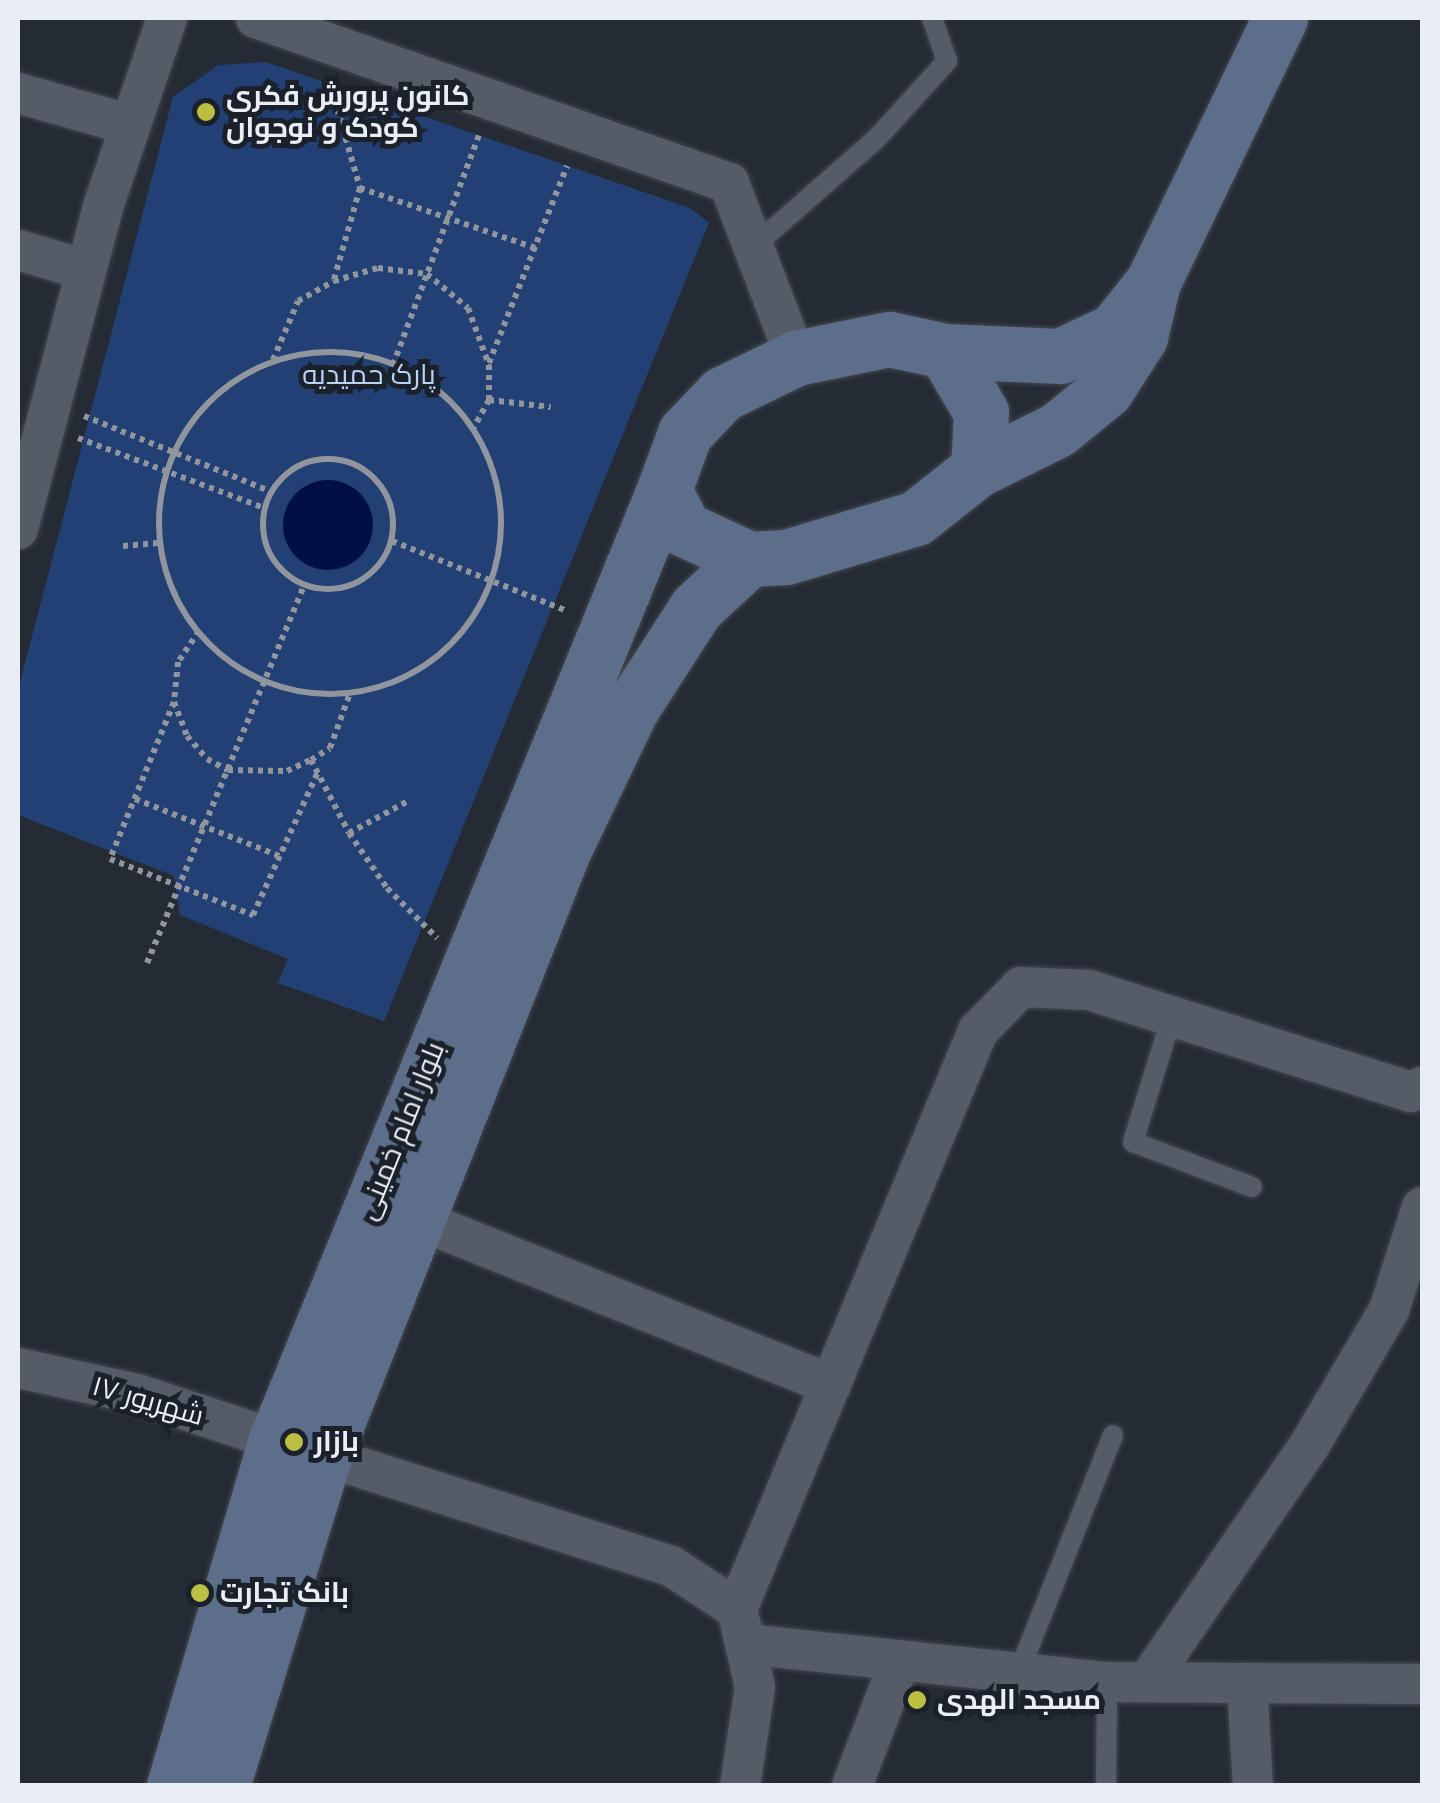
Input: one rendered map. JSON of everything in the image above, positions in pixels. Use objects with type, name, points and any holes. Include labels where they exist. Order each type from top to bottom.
[{"type":"main road","points":[[1153,282],[1114,331],[1060,356],[945,351],[889,339],[796,358],[722,394],[685,434],[664,490],[684,530],[750,559],[786,557],[916,518],[978,469],[1056,430],[1106,390],[1140,337],[1153,282],[1244,84],[1280,18]]},
{"type":"main road","points":[[945,351],[981,412],[978,469]]},
{"type":"main road","name":"بلوار امام خمینی","points":[[174,1786],[300,1448],[467,968],[604,626],[664,490]]},
{"type":"main road","name":"بلوار امام خمینی","points":[[222,1786],[300,1448],[418,1219],[562,851],[631,708],[696,608],[750,559]]},
{"type":"street","points":[[18,528],[86,270],[167,18]]},
{"type":"street","points":[[256,18],[312,34],[729,183],[796,358]]},
{"type":"street","points":[[18,93],[130,125]]},
{"type":"street","points":[[18,250],[86,270]]},
{"type":"street","points":[[740,1786],[755,1687],[741,1627],[831,1385],[978,1031],[1021,987],[1089,990],[1410,1092],[1422,1087]]},
{"type":"street","points":[[1148,1681],[1309,1446],[1389,1310],[1422,1207]]},
{"type":"street","points":[[418,1219],[831,1385]]},
{"type":"street","name":"۱۷ شهریور","points":[[18,1368],[137,1394],[670,1566],[741,1627]]},
{"type":"street","points":[[741,1627],[900,1663],[1107,1682],[1422,1684]]},
{"type":"street","points":[[852,1786],[900,1663]]},
{"type":"street","points":[[1246,1683],[1253,1786]]},
{"type":"lane","points":[[754,247],[878,137],[948,61],[932,18]]},
{"type":"lane","points":[[1172,1016],[1133,1142],[1252,1187]]},
{"type":"lane","points":[[1018,1674],[1113,1435]]},
{"type":"lane","points":[[1106,1786],[1107,1682]]},
{"type":"path","points":[[312,34],[360,188],[334,280]]},
{"type":"path","points":[[393,365],[493,99]]},
{"type":"path","points":[[489,365],[581,130]]},
{"type":"path","points":[[360,188],[535,248]]},
{"type":"path","points":[[273,360],[298,301],[334,280],[378,268],[427,274],[468,308],[489,365],[489,400],[472,430]]},
{"type":"path","points":[[324,351],[393,365],[421,378],[472,430],[487,455],[500,504],[498,556],[490,580],[481,604],[451,646],[410,676],[350,693],[310,694],[265,682],[218,654],[198,631],[164,567],[158,516],[166,471],[191,420],[228,384],[273,360],[324,351]]},
{"type":"path","points":[[489,400],[551,407]]},
{"type":"path","points":[[48,414],[174,453],[272,492]]},
{"type":"path","points":[[48,414],[166,471],[264,508]]},
{"type":"path","points":[[330,458],[358,466],[380,484],[393,511],[392,540],[379,566],[356,585],[327,591],[304,585],[276,564],[264,538],[264,508],[272,492],[301,464],[330,458]]},
{"type":"path","points":[[392,540],[604,626]]},
{"type":"path","points":[[123,546],[161,543]]},
{"type":"path","points":[[148,963],[304,585]]},
{"type":"path","points":[[198,631],[178,662],[174,702],[110,860],[253,916],[318,772]]},
{"type":"path","points":[[174,702],[187,736],[207,760],[228,770],[287,771],[330,748],[350,693]]},
{"type":"path","points":[[312,760],[348,833],[387,888],[467,968]]},
{"type":"path","points":[[134,799],[280,856]]},
{"type":"path","points":[[348,833],[408,801]]},
{"type":"green space","name":"پارک حمیدیه","points":[[266,62],[690,208],[709,223],[384,1021],[278,983],[288,959],[180,915],[174,876],[18,815],[18,690],[173,97],[218,65]]},
{"type":"shaded area","points":[[328,480],[345,483],[360,493],[370,508],[370,542],[360,557],[345,567],[328,570],[311,567],[296,557],[286,542],[283,525],[286,508],[296,493],[311,483]]},
{"type":"place","name":"کانون پرورش فکری کودک و نوجوان","points":[[206,112]]},
{"type":"place","name":"بازار","points":[[294,1442]]},
{"type":"place","name":"بانک تجارت","points":[[200,1593]]},
{"type":"place","name":"مسجد الهدی","points":[[917,1700]]}]
